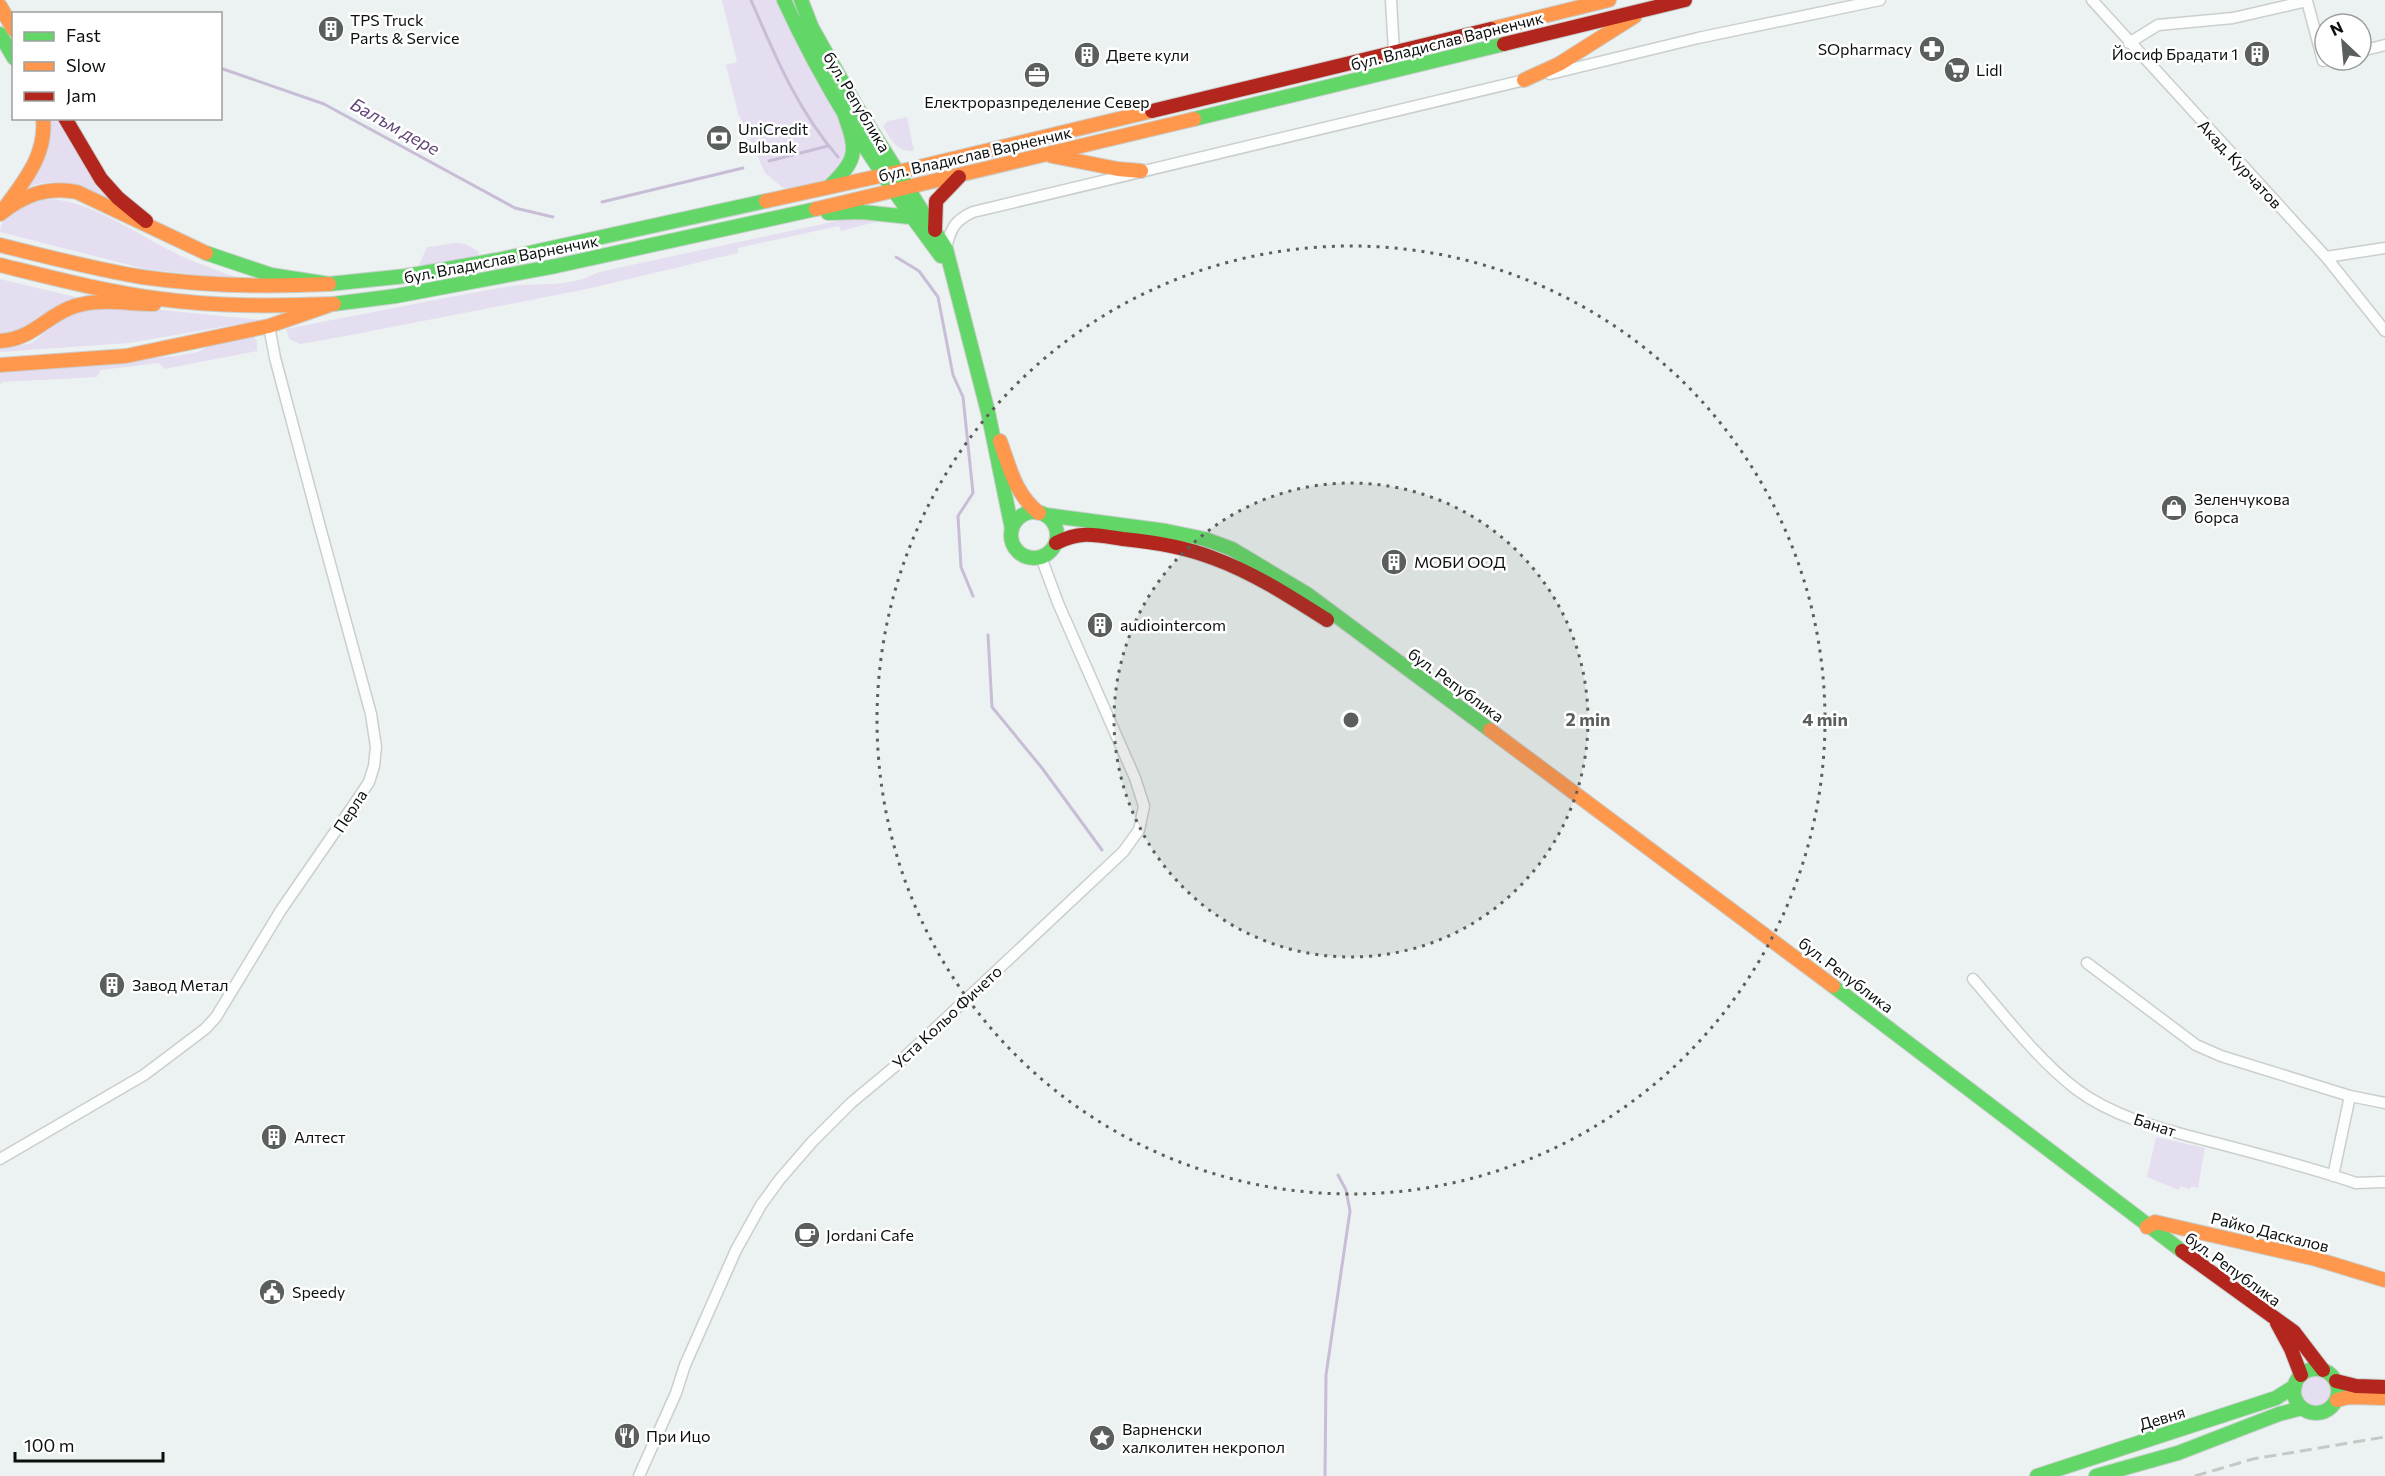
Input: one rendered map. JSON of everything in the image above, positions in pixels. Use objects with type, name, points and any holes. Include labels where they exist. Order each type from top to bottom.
[{"type":"main road","name":"бул. Република","points":[[784,0],[808,55],[845,116],[910,217],[953,273]]},
{"type":"main road","name":"бул. Република","points":[[801,0],[826,55],[946,249],[988,412],[1012,529],[1011,536],[1016,549],[1028,557],[1041,556],[1047,554],[1056,543],[1071,535],[1084,534],[1172,547],[1213,558],[1281,592],[1394,660]]},
{"type":"main road","name":"бул. Владислав Варненчик","points":[[329,284],[406,276],[614,236],[831,185],[898,172],[1609,0]]},
{"type":"main road","name":"бул. Владислав Варненчик","points":[[0,365],[126,356],[269,326],[334,304],[396,296],[556,266],[909,188],[1685,0]]},
{"type":"main road","points":[[0,6],[12,27]]},
{"type":"main road","points":[[1524,80],[1559,64],[1644,10]]},
{"type":"main road","points":[[0,34],[12,55]]},
{"type":"main road","points":[[831,185],[849,168],[855,154],[854,140],[845,116]]},
{"type":"main road","points":[[0,214],[40,154],[44,137],[43,120]]},
{"type":"main road","points":[[66,120],[101,179],[118,198],[162,234]]},
{"type":"main road","points":[[1045,155],[1118,169],[1141,171]]},
{"type":"main road","points":[[935,230],[936,201],[961,175]]},
{"type":"main road","points":[[0,214],[29,195],[52,188],[63,188],[77,192],[216,258],[271,275],[329,284]]},
{"type":"main road","points":[[788,214],[862,212],[910,217]]},
{"type":"main road","points":[[0,245],[106,270],[177,282],[288,287],[329,284]]},
{"type":"main road","points":[[0,265],[104,289],[182,302]]},
{"type":"main road","points":[[0,341],[30,336],[66,310],[85,304],[136,305],[182,302],[262,306],[334,304]]},
{"type":"main road","name":"бул. Република","points":[[988,412],[1021,496],[1027,504],[1055,525],[1056,543]]},
{"type":"main road","name":"бул. Република","points":[[1043,514],[1164,530],[1207,540],[1245,555],[1307,594],[1810,968],[2147,1227],[2299,1337],[2323,1370]]},
{"type":"main road","points":[[1012,529],[1022,515],[1043,514]]},
{"type":"main road","name":"Райко Даскалов","points":[[2147,1227],[2155,1222],[2316,1259],[2385,1280]]},
{"type":"main road","name":"бул. Република","points":[[2276,1320],[2291,1349],[2298,1381]]},
{"type":"main road","points":[[2336,1381],[2337,1400],[2332,1407],[2317,1413],[2302,1408],[2297,1402],[2298,1381],[2315,1369],[2323,1370],[2336,1381],[2356,1386],[2385,1387]]},
{"type":"main road","name":"Девня","points":[[2037,1476],[2276,1398],[2298,1381]]},
{"type":"main road","points":[[2337,1400],[2385,1398]]},
{"type":"main road","points":[[2096,1476],[2186,1451],[2279,1414],[2302,1408]]},
{"type":"street","points":[[1391,0],[1394,52]]},
{"type":"street","points":[[946,249],[952,227],[958,219],[973,212],[1698,38],[1880,0]]},
{"type":"street","name":"Акад. Курчатов","points":[[2092,0],[2129,44],[2326,257],[2385,331]]},
{"type":"street","points":[[2129,44],[2158,25],[2233,18],[2307,1],[2313,21]]},
{"type":"street","points":[[2326,257],[2385,248]]},
{"type":"street","name":"Перла","points":[[0,1159],[144,1075],[204,1029],[216,1017],[282,910],[369,782],[374,766],[375,747],[371,714],[275,358],[269,326]]},
{"type":"street","name":"Уста Кольо Фичето","points":[[639,1476],[736,1250],[761,1204],[780,1179],[812,1142],[851,1103],[893,1068],[1123,852],[1138,830],[1144,806],[1135,777],[1058,603],[1041,556]]},
{"type":"street","points":[[2087,963],[2196,1046],[2350,1096],[2385,1103]]},
{"type":"street","name":"Банат","points":[[1973,979],[2053,1068],[2075,1088],[2103,1106],[2128,1117],[2180,1133],[2356,1183],[2385,1182]]},
{"type":"street","points":[[2333,1176],[2350,1096]]},
{"type":"shaded area","points":[[722,0],[802,0],[884,150],[871,157],[847,119],[849,168],[811,190],[783,188],[765,173],[738,113],[726,65],[737,62]]},
{"type":"shaded area","points":[[907,117],[914,151],[899,147],[883,126],[888,121]]},
{"type":"shaded area","points":[[48,120],[59,120],[127,213],[76,186],[64,183],[37,184],[21,190]]},
{"type":"shaded area","points":[[50,199],[66,201],[97,212],[180,255],[244,280],[145,269],[0,232],[1,225],[11,213],[35,202]]},
{"type":"shaded area","points":[[850,218],[879,221],[841,231],[839,226],[738,248],[738,253],[587,289],[351,335],[300,344],[289,339],[286,329],[505,287],[574,281],[599,272]]},
{"type":"shaded area","points":[[465,244],[478,251],[479,256],[425,267],[419,265],[427,247]]},
{"type":"shaded area","points":[[0,279],[80,298],[22,334],[0,334]]},
{"type":"shaded area","points":[[94,308],[163,310],[262,320],[129,343],[0,352],[0,346],[32,343],[70,312]]},
{"type":"shaded area","points":[[253,336],[257,341],[257,351],[164,369],[159,363],[101,370],[97,377],[2,382],[0,385],[0,373],[175,356],[198,352],[211,345]]},
{"type":"shaded area","points":[[2156,1137],[2205,1148],[2198,1188],[2191,1186],[2190,1189],[2180,1186],[2179,1190],[2147,1177]]},
{"type":"shaded area","points":[[2317,1376],[2328,1380],[2332,1391],[2328,1402],[2317,1406],[2306,1402],[2302,1391],[2306,1380]]},
{"type":"waterway","points":[[751,0],[799,102],[838,157]]},
{"type":"waterway","name":"Балъм дере","points":[[222,69],[324,104],[515,208],[553,217]]},
{"type":"waterway","name":"Балъм дере","points":[[769,161],[828,146]]},
{"type":"waterway","name":"Балъм дере","points":[[602,202],[743,168]]},
{"type":"waterway","points":[[896,257],[919,271],[938,297],[953,375],[963,397],[973,493],[958,516],[961,567],[973,596]]},
{"type":"waterway","points":[[988,635],[992,707],[1042,768],[1102,850]]},
{"type":"waterway","points":[[1325,1476],[1326,1375],[1350,1211],[1346,1190],[1338,1175]]},
{"type":"railway","points":[[2195,1476],[2253,1459],[2385,1437]]},
{"type":"traffic: fast","points":[[784,0],[800,34],[855,132],[941,256]]},
{"type":"traffic: fast","points":[[801,0],[812,28],[856,106],[946,249],[988,412],[1012,529]]},
{"type":"traffic: fast","points":[[0,34],[12,55]]},
{"type":"traffic: fast","points":[[1194,119],[1504,44]]},
{"type":"traffic: fast","points":[[831,185],[846,168],[853,154],[852,137],[845,116]]},
{"type":"traffic: fast","points":[[206,253],[271,275],[329,284],[406,276],[497,260],[766,201]]},
{"type":"traffic: fast","points":[[333,304],[396,296],[556,266],[816,209]]},
{"type":"traffic: fast","points":[[828,213],[862,212],[910,217]]},
{"type":"traffic: fast","points":[[1034,512],[1050,519],[1057,535],[1050,551],[1034,558],[1018,551],[1011,535],[1018,519],[1034,512]]},
{"type":"traffic: fast","points":[[1046,515],[1166,531],[1205,539],[1232,549],[1307,594],[1490,730]]},
{"type":"traffic: fast","points":[[1833,986],[2182,1251]]},
{"type":"traffic: fast","points":[[2316,1369],[2332,1375],[2338,1391],[2332,1407],[2316,1413],[2300,1407],[2294,1391],[2300,1375],[2316,1369]]},
{"type":"traffic: fast","points":[[2037,1476],[2276,1398],[2295,1386]]},
{"type":"traffic: fast","points":[[2096,1476],[2178,1453],[2279,1414],[2302,1408]]},
{"type":"traffic: slow","points":[[1491,29],[1609,0]]},
{"type":"traffic: slow","points":[[0,6],[12,27]]},
{"type":"traffic: slow","points":[[1524,80],[1559,64],[1635,16]]},
{"type":"traffic: slow","points":[[766,201],[1152,111]]},
{"type":"traffic: slow","points":[[816,209],[1194,119]]},
{"type":"traffic: slow","points":[[4,209],[38,156],[43,120]]},
{"type":"traffic: slow","points":[[1052,156],[1118,169],[1141,171]]},
{"type":"traffic: slow","points":[[0,214],[27,197],[46,191],[77,192],[206,253]]},
{"type":"traffic: slow","points":[[0,245],[106,270],[165,280],[236,285],[329,284]]},
{"type":"traffic: slow","points":[[0,265],[100,289],[182,302],[247,305],[334,304]]},
{"type":"traffic: slow","points":[[0,341],[22,336],[75,306],[104,302],[154,304]]},
{"type":"traffic: slow","points":[[0,365],[126,356],[269,326],[333,304]]},
{"type":"traffic: slow","points":[[1000,441],[1019,489],[1024,498],[1039,513]]},
{"type":"traffic: slow","points":[[1490,730],[1833,986]]},
{"type":"traffic: slow","points":[[2147,1227],[2155,1222],[2316,1259],[2385,1280]]},
{"type":"traffic: slow","points":[[2337,1400],[2349,1397],[2385,1398]]},
{"type":"traffic: jam","points":[[1504,44],[1685,0]]},
{"type":"traffic: jam","points":[[1152,111],[1491,29]]},
{"type":"traffic: jam","points":[[66,120],[101,179],[118,198],[146,221]]},
{"type":"traffic: jam","points":[[935,230],[936,201],[959,177]]},
{"type":"traffic: jam","points":[[1056,543],[1073,536],[1105,536],[1158,543],[1202,554],[1258,578],[1327,620]]},
{"type":"traffic: jam","points":[[2182,1251],[2294,1332],[2323,1370]]},
{"type":"traffic: jam","points":[[2277,1323],[2291,1349],[2301,1375]]},
{"type":"traffic: jam","points":[[2336,1381],[2356,1386],[2385,1387]]},
{"type":"place","name":"TPS Truck Parts & Service","points":[[331,29]]},
{"type":"place","name":"SOpharmacy","points":[[1932,49]]},
{"type":"place","name":"Йосиф Брадати 1","points":[[2257,54]]},
{"type":"place","name":"Двете кули","points":[[1087,55]]},
{"type":"place","name":"Lidl","points":[[1957,70]]},
{"type":"place","name":"Електроразпределение Север","points":[[1037,75]]},
{"type":"place","name":"UniCredit Bulbank","points":[[719,138]]},
{"type":"place","name":"Зеленчукова борса","points":[[2174,508]]},
{"type":"place","name":"МОБИ ООД","points":[[1394,562]]},
{"type":"place","name":"audiointercom","points":[[1100,625]]},
{"type":"place","name":"Завод Метал","points":[[112,985]]},
{"type":"place","name":"Алтест","points":[[274,1137]]},
{"type":"place","name":"Jordani Cafe","points":[[807,1235]]},
{"type":"place","name":"Speedy","points":[[272,1292]]},
{"type":"place","name":"При Ицо","points":[[627,1436]]},
{"type":"place","name":"Варненски халколитен некропол","points":[[1102,1438]]}]
